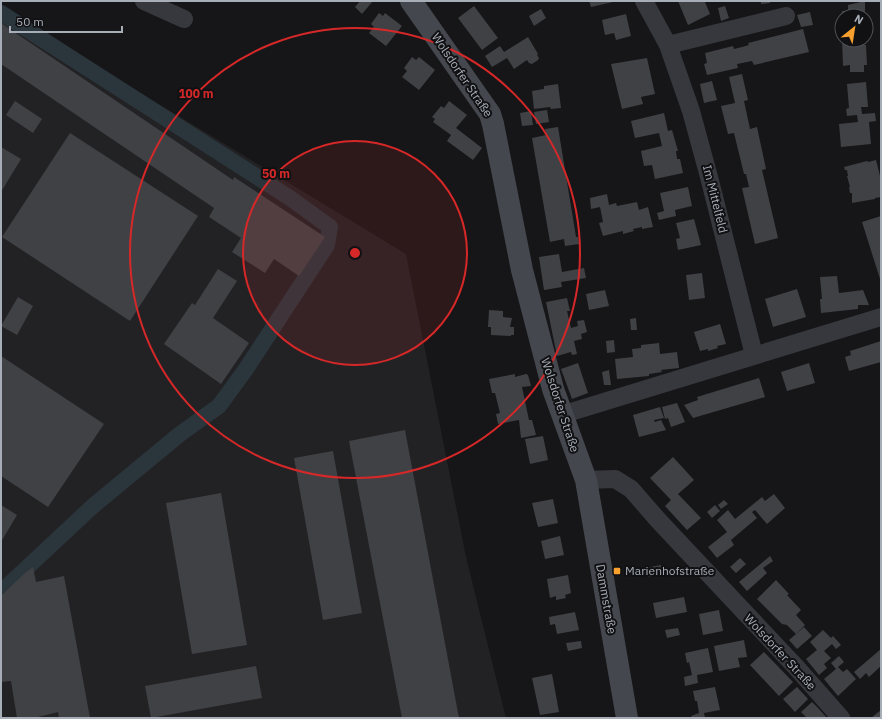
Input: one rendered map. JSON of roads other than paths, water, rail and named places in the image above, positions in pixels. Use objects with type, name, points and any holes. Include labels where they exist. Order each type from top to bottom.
[{"type":"street","points":[[144,1],[184,19]]},
{"type":"street","name":"Wolsdorfer Straße","points":[[411,1],[490,114],[522,270],[553,389],[561,415],[586,480],[615,479],[631,488],[658,520],[796,667],[841,718]]},
{"type":"street","name":"Im Mittelfeld","points":[[644,1],[668,45],[691,112],[754,355]]},
{"type":"street","points":[[668,45],[786,16]]},
{"type":"street","points":[[561,415],[881,317]]},
{"type":"street","name":"Dammstraße","points":[[586,480],[627,718]]},
{"type":"waterway","points":[[1,13],[290,198],[330,227],[327,245],[246,369],[219,406],[180,434],[93,506],[1,592]]},
{"type":"place","name":"Marienhofstraße","points":[[617,571]]}]
